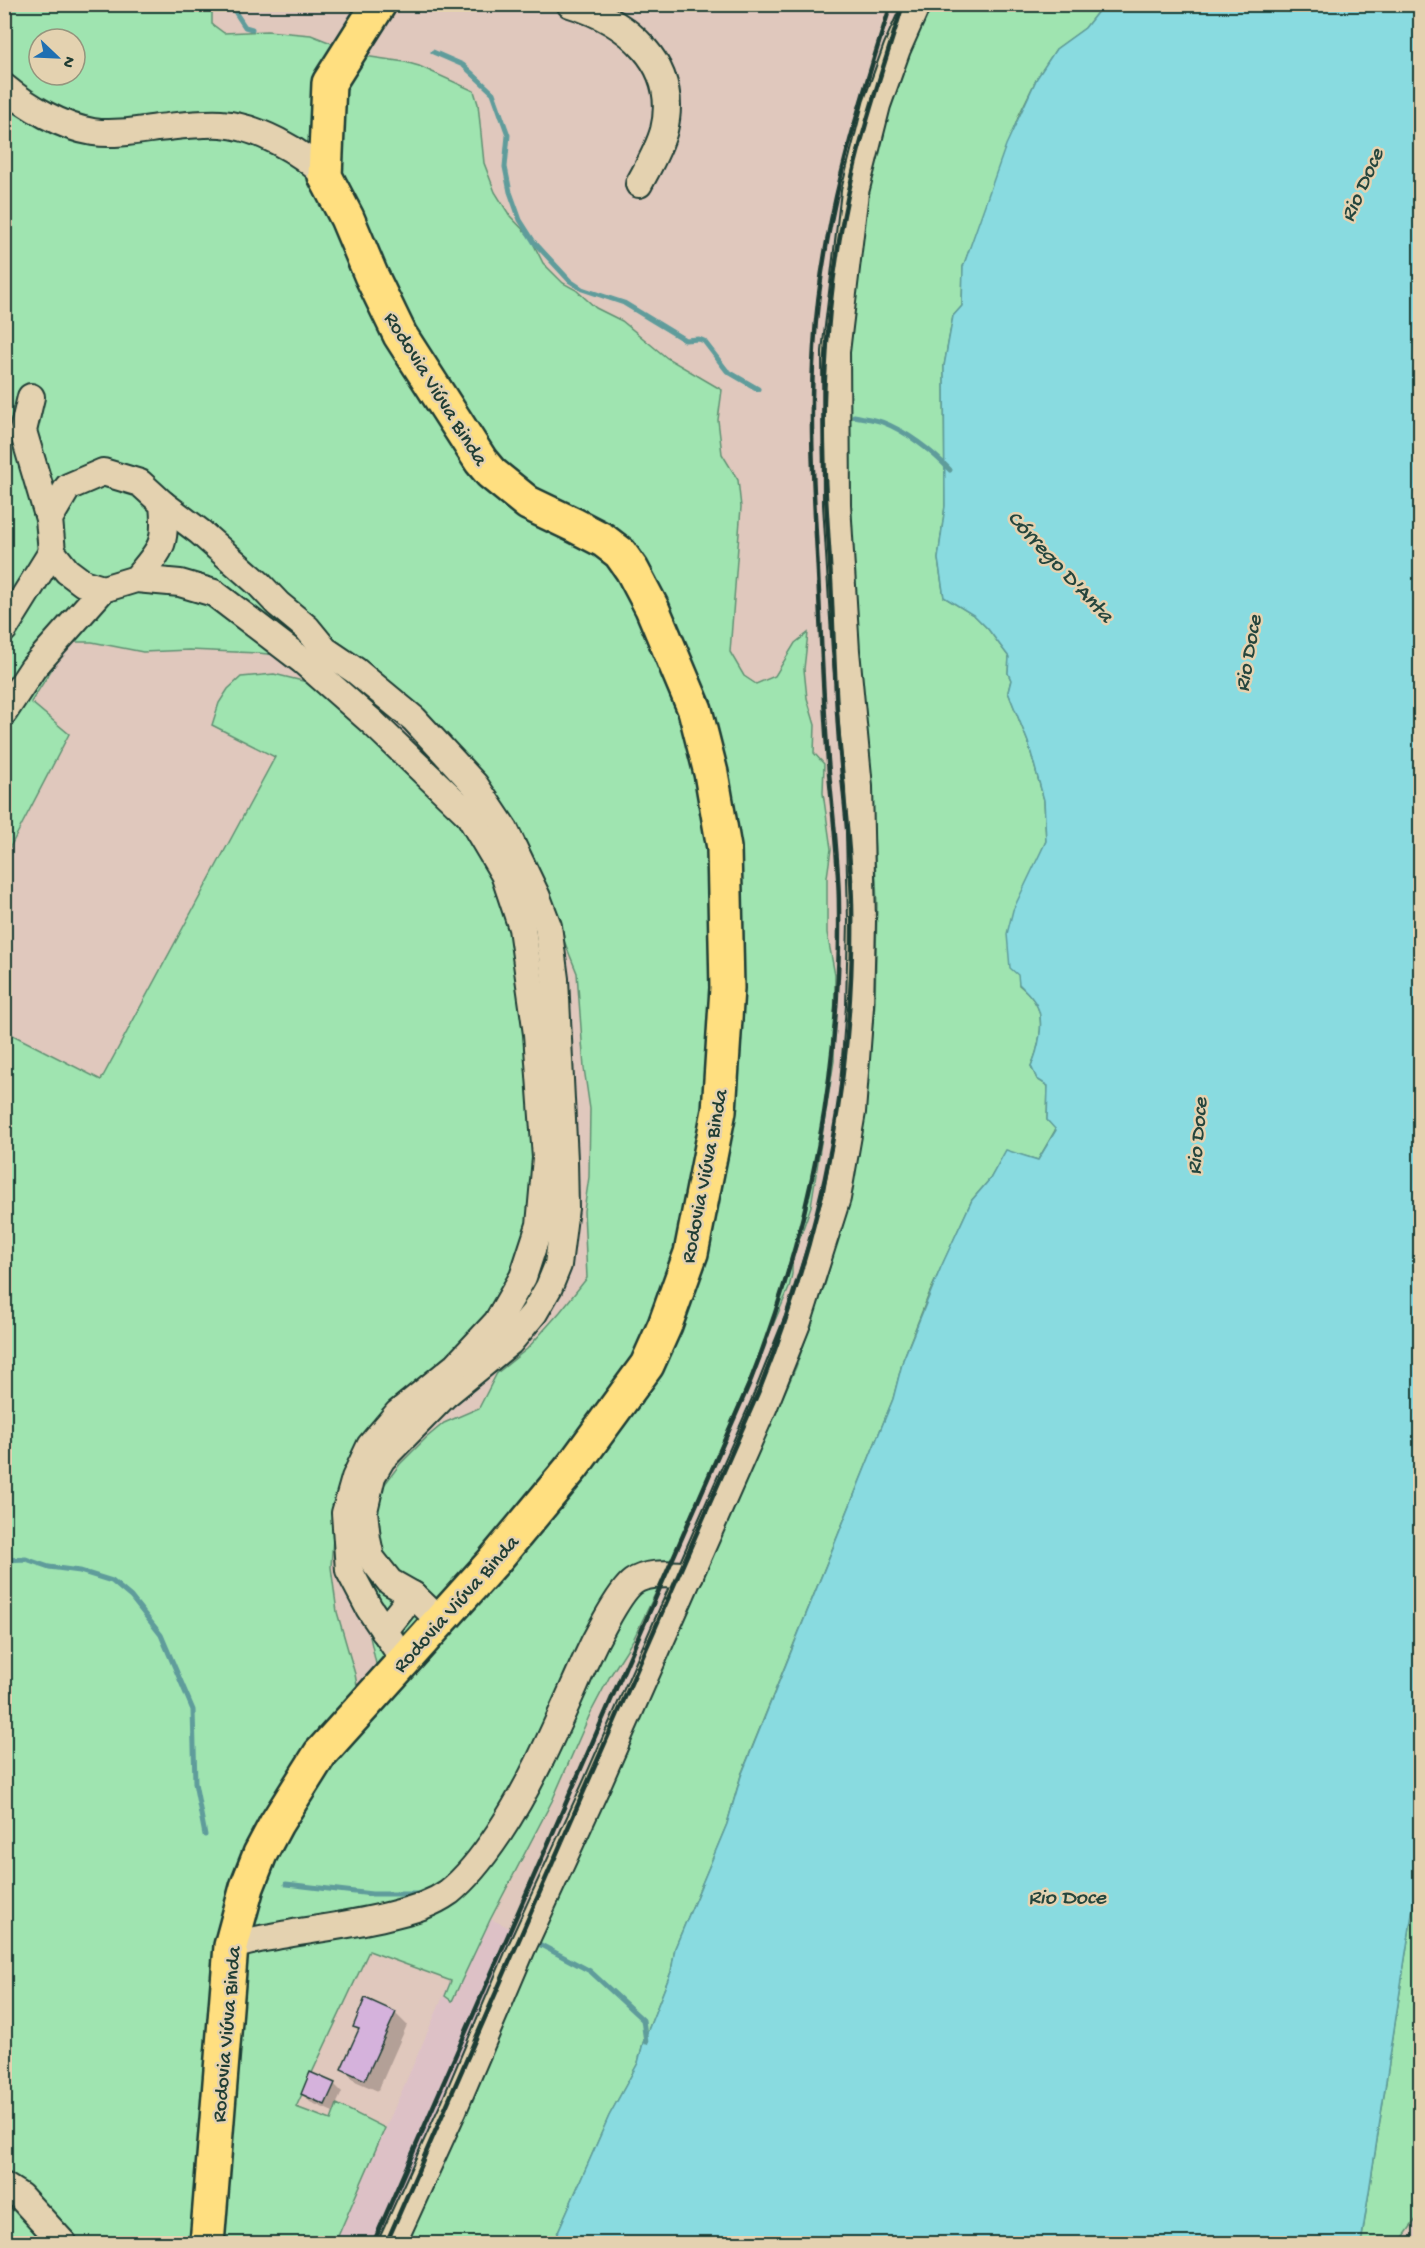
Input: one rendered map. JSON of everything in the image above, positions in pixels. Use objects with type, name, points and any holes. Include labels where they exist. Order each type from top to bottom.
[{"type":"main road","name":"Rodovia Viúva Binda","points":[[207,2244],[231,1946],[247,1887],[260,1854],[320,1754],[494,1561],[573,1466],[647,1365],[665,1325],[691,1253],[719,1111],[727,988],[724,848],[711,773],[695,710],[652,608],[620,552],[603,540],[528,503],[498,479],[481,461],[400,335],[325,176],[329,84],[379,4]]},
{"type":"street","points":[[570,4],[613,22],[634,36],[652,58],[662,79],[667,115],[664,131],[639,184]]},
{"type":"street","points":[[392,2244],[764,1406],[798,1321],[837,1198],[852,1112],[861,1006],[861,843],[860,788],[846,651],[837,504],[836,352],[855,192],[877,105],[897,49],[917,4]]},
{"type":"street","points":[[4,87],[18,99],[55,119],[95,132],[134,132],[222,124],[247,130],[298,152],[325,176]]},
{"type":"street","points":[[30,397],[23,431],[49,519],[52,552],[67,571],[83,582],[103,589]]},
{"type":"street","points":[[49,519],[68,487],[104,472],[140,483],[259,584],[278,604],[307,628],[325,650],[365,678],[414,719],[475,785],[505,830],[537,897],[548,926],[552,947],[559,1041],[566,1208],[558,1264],[549,1287],[534,1313],[510,1342],[445,1395],[382,1459],[372,1476],[364,1511],[371,1558],[390,1582],[413,1595],[439,1620]]},
{"type":"street","points":[[136,579],[159,551],[165,529],[163,504]]},
{"type":"street","points":[[4,629],[52,552]]},
{"type":"street","points":[[4,712],[33,668],[103,589],[136,579],[180,583],[214,593],[303,661],[469,815],[504,874],[522,928],[537,1034],[546,1158],[540,1225],[523,1277],[497,1322],[456,1366],[398,1413],[370,1446],[355,1478],[345,1513],[349,1570],[369,1608],[404,1660]]},
{"type":"street","points":[[349,702],[365,678]]},
{"type":"street","points":[[231,1946],[271,1937],[348,1926],[430,1904],[451,1891],[488,1850],[517,1805],[543,1755],[594,1641],[624,1591],[641,1577],[666,1574],[690,1575]]},
{"type":"street","points":[[384,1631],[413,1595]]},
{"type":"street","points":[[4,2186],[20,2196],[64,2244]]},
{"type":"shaded area","points":[[479,1914],[537,1940],[406,2243],[335,2244]]},
{"type":"green space","points":[[5,5],[212,5],[212,24],[224,33],[267,31],[311,35],[364,56],[419,66],[474,91],[478,104],[484,163],[495,192],[510,216],[530,237],[543,263],[563,283],[576,290],[596,308],[622,321],[667,358],[722,390],[718,420],[722,454],[738,480],[741,507],[730,652],[744,676],[756,684],[775,676],[795,643],[808,633],[804,669],[807,698],[815,725],[814,753],[824,764],[823,793],[831,849],[827,877],[827,933],[835,975],[834,1061],[811,1206],[792,1260],[789,1288],[670,1563],[633,1640],[590,1714],[552,1801],[490,1920],[452,2001],[445,1996],[451,1981],[369,1951],[296,2107],[331,2120],[337,2104],[385,2128],[335,2243],[5,2243],[5,1031],[101,1080],[275,757],[212,725],[219,703],[228,689],[241,677],[274,674],[311,683],[389,732],[534,915],[537,963],[546,1012],[549,1271],[520,1324],[376,1435],[336,1494],[331,1567],[337,1612],[355,1674],[360,1703],[382,1691],[361,1596],[357,1545],[369,1505],[400,1464],[426,1438],[444,1423],[479,1408],[497,1373],[527,1349],[587,1278],[584,1211],[589,1177],[590,1109],[584,1068],[577,973],[550,906],[424,747],[380,697],[304,663],[277,655],[189,650],[143,652],[92,642],[69,642],[31,702],[69,734],[5,857]]},
{"type":"green space","points":[[912,5],[1103,5],[1085,28],[1056,49],[1037,78],[1019,115],[963,267],[962,306],[953,316],[944,366],[945,506],[938,559],[944,597],[975,616],[1009,657],[1008,673],[1011,680],[1008,692],[1028,742],[1044,800],[1046,841],[1032,874],[1019,985],[1033,1000],[1039,1013],[1040,1036],[1031,1066],[1037,1079],[1048,1086],[1047,1120],[1056,1129],[1038,1160],[1006,1151],[990,1179],[972,1200],[929,1294],[903,1360],[893,1399],[741,1775],[727,1824],[675,1948],[671,1972],[643,2043],[638,2063],[609,2116],[553,2243],[387,2244],[656,1681],[708,1566],[796,1367],[826,1281],[838,1237],[865,1100],[875,1003],[877,905],[873,808],[858,695],[842,376],[866,194]]},
{"type":"green space","points":[[1420,1862],[1420,2214],[1399,2243],[1361,2244]]},
{"type":"water","name":"Rio Doce","points":[[1103,5],[1420,5],[1420,1862],[1361,2243],[553,2243],[609,2116],[638,2063],[643,2043],[671,1972],[675,1948],[727,1824],[741,1776],[893,1399],[903,1360],[941,1267],[972,1200],[990,1179],[1006,1150],[1038,1160],[1056,1130],[1047,1120],[1048,1086],[1037,1079],[1031,1066],[1040,1036],[1039,1013],[1029,994],[1019,984],[1018,975],[1010,968],[1007,934],[1013,910],[1046,841],[1044,800],[1028,742],[1008,692],[1011,680],[1008,673],[1009,657],[975,616],[944,597],[938,559],[945,506],[944,366],[953,316],[962,306],[963,267],[1006,145],[1037,78],[1056,49],[1085,28]]},
{"type":"building","points":[[365,1998],[396,2012],[365,2080],[341,2069],[359,2029],[353,2027]]},
{"type":"building","points":[[310,2072],[335,2083],[325,2105],[301,2094]]},
{"type":"waterway","name":"Córrego D'Anta","points":[[230,4],[245,27],[252,29]]},
{"type":"waterway","name":"Córrego D'Anta","points":[[433,52],[463,65],[493,93],[508,135],[505,167],[510,192],[520,220],[534,242],[570,281],[582,289],[624,303],[685,340],[704,341],[727,371],[758,389]]},
{"type":"waterway","name":"Córrego D'Anta","points":[[854,416],[882,422],[909,436],[950,470]]},
{"type":"waterway","points":[[4,1560],[26,1559],[49,1567],[80,1571],[112,1581],[131,1597],[161,1635],[193,1710],[195,1783],[205,1835]]},
{"type":"waterway","points":[[286,1884],[372,1894],[418,1894]]},
{"type":"waterway","points":[[539,1944],[590,1971],[643,2020],[646,2042]]},
{"type":"railway","points":[[373,2244],[750,1382],[790,1267],[805,1208],[828,1090],[838,969],[839,908],[837,853],[825,714],[814,487],[812,431],[814,347],[824,259],[832,216],[853,131],[891,4]]},
{"type":"railway","points":[[386,2244],[761,1386],[783,1328],[801,1269],[831,1150],[848,1028],[852,904],[837,718],[825,478],[826,351],[834,274],[847,198],[876,88],[903,4]]}]
